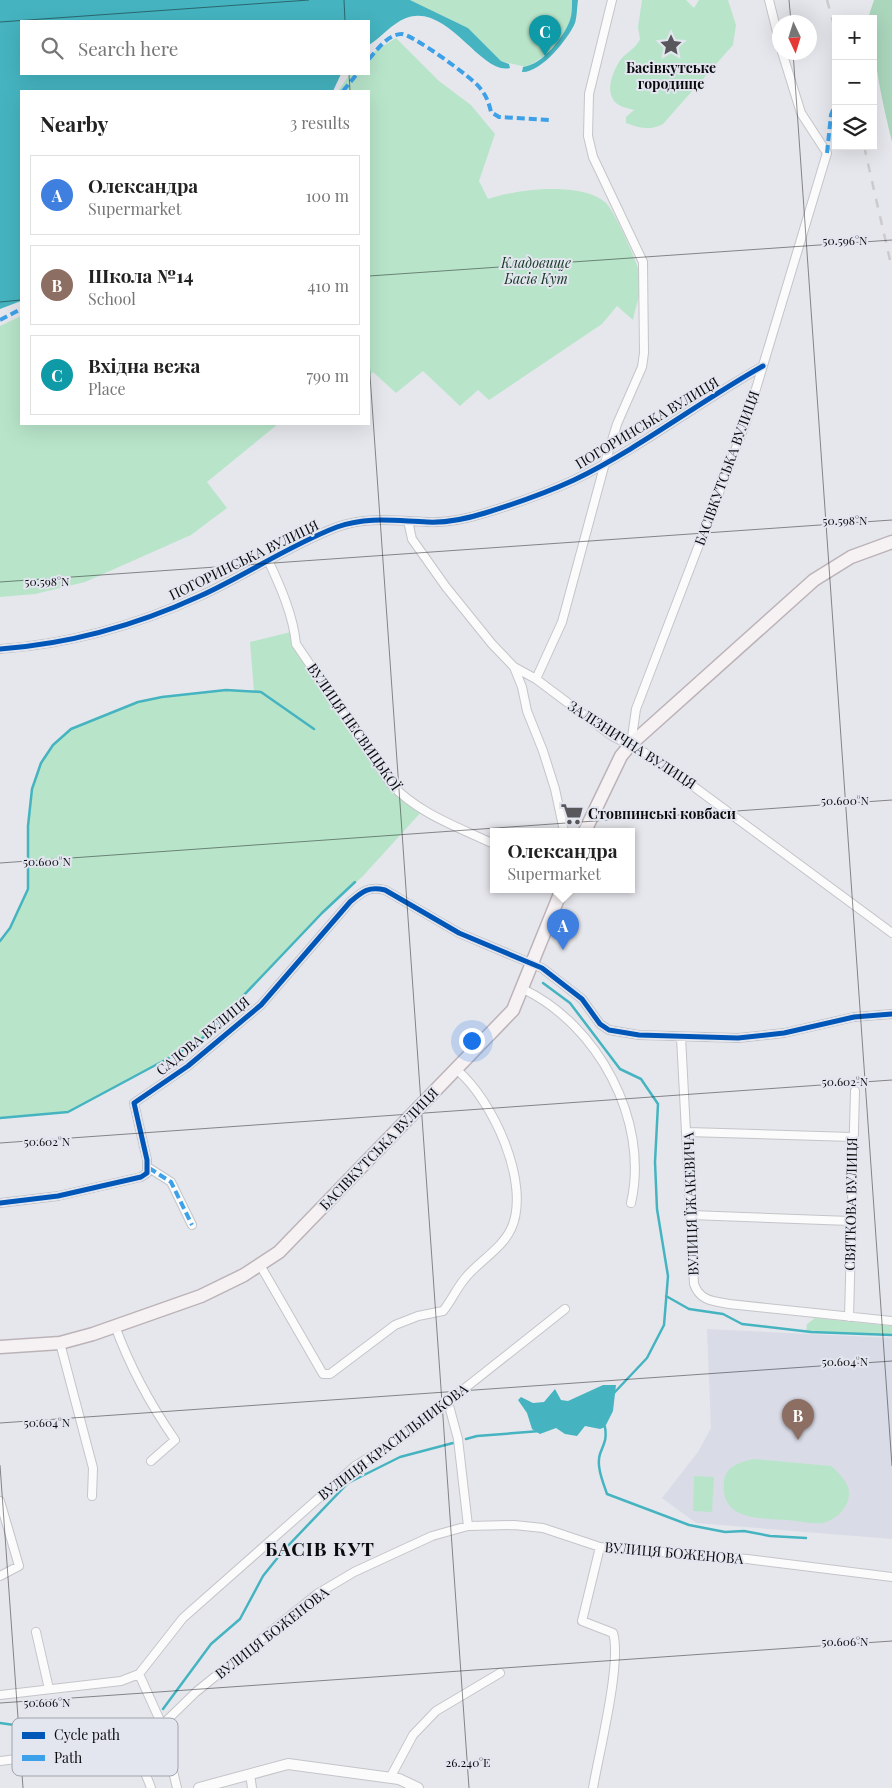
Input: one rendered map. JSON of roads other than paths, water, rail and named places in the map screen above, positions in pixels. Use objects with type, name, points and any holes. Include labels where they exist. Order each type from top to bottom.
[{"type":"main road","name":"БАСІВКУТСЬКА ВУЛИЦЯ","points":[[587,828],[621,756],[631,744],[814,580],[851,557],[892,542]]},
{"type":"main road","name":"БАСІВКУТСЬКА ВУЛИЦЯ","points":[[0,1347],[60,1343],[115,1326],[200,1296],[244,1275],[260,1265],[298,1234],[514,1010],[560,893]]},
{"type":"street","points":[[536,679],[562,622],[605,463],[617,424],[642,366],[644,353],[643,262],[593,158],[588,136],[589,94],[612,0]]},
{"type":"street","points":[[769,0],[772,15]]},
{"type":"street","name":"БАСІВКУТСЬКА ВУЛИЦЯ","points":[[631,744],[636,709],[743,430],[827,153],[801,112],[785,60]]},
{"type":"street","name":"ПОГОРИНСЬКА ВУЛИЦЯ","points":[[0,649],[43,644],[103,631],[159,614],[269,562],[308,540],[357,521],[386,518],[408,521],[447,521],[487,513],[573,480],[605,463],[763,366]]},
{"type":"street","name":"ЗАЛІЗНИЧНА ВУЛИЦЯ","points":[[408,521],[412,539],[446,587],[492,644],[514,667],[536,679],[612,736],[631,744],[655,758],[892,933]]},
{"type":"street","name":"ВУЛИЦЯ НЕСВИЦЬКОЇ","points":[[269,562],[285,596],[295,630],[296,644],[391,784],[405,798],[422,810],[490,842]]},
{"type":"street","name":"ЗАЛІЗНИЧНА ВУЛИЦЯ","points":[[514,667],[522,687],[527,711],[555,789],[563,828]]},
{"type":"street","name":"САДОВА ВУЛИЦЯ","points":[[149,1168],[134,1103],[211,1048],[260,1005],[350,902],[364,890],[373,887],[384,890],[459,933],[534,963]]},
{"type":"street","points":[[534,963],[576,993],[600,1024],[609,1030],[681,1037],[738,1038],[805,1030],[854,1017],[892,1014]]},
{"type":"street","points":[[523,989],[564,1014],[582,1035],[618,1088],[632,1137],[633,1176],[631,1202]]},
{"type":"street","name":"ВУЛИЦЯ ЇЖАКЕВИЧА","points":[[681,1037],[688,1132],[694,1284],[698,1294],[707,1300],[729,1304],[892,1321]]},
{"type":"street","points":[[260,1265],[323,1374],[330,1374],[395,1325],[418,1316],[443,1311],[467,1275],[506,1238],[511,1228],[516,1206],[514,1167],[510,1153],[484,1102],[457,1070]]},
{"type":"street","name":"СВЯТКОВА ВУЛИЦЯ","points":[[849,1317],[854,1091]]},
{"type":"street","points":[[688,1132],[852,1137]]},
{"type":"street","points":[[0,1204],[90,1190],[141,1176],[147,1173],[149,1168],[171,1182],[192,1225]]},
{"type":"street","points":[[692,1215],[850,1221]]},
{"type":"street","name":"ВУЛИЦЯ КРАСИЛЬНИКОВА","points":[[139,1674],[183,1618],[232,1573],[266,1547],[311,1504],[355,1466],[384,1449],[448,1402],[565,1309]]},
{"type":"street","points":[[115,1326],[128,1359],[147,1398],[176,1440],[151,1462]]},
{"type":"street","points":[[60,1343],[93,1468],[92,1496]]},
{"type":"street","points":[[448,1402],[458,1439],[468,1526]]},
{"type":"street","points":[[0,1501],[19,1566],[0,1576]]},
{"type":"street","name":"ВУЛИЦЯ БОЖЕНОВА","points":[[169,1718],[196,1692],[317,1594],[354,1572],[432,1536],[468,1526],[514,1525],[543,1528],[600,1547],[747,1559],[892,1577]]},
{"type":"street","points":[[593,1788],[612,1682],[615,1640],[613,1632],[582,1621],[600,1547]]},
{"type":"street","points":[[36,1632],[49,1689]]},
{"type":"street","points":[[390,1778],[413,1735],[436,1711],[500,1673]]},
{"type":"street","points":[[0,1695],[121,1681],[139,1674],[159,1718]]},
{"type":"street","points":[[199,1788],[288,1764],[399,1779],[418,1788]]},
{"type":"street","points":[[250,1774],[252,1788]]},
{"type":"street","points":[[145,1776],[151,1788]]},
{"type":"water","points":[[0,0],[410,0],[468,28],[501,61],[509,64],[510,68],[499,67],[487,61],[450,29],[436,20],[421,16],[406,18],[391,27],[370,44],[370,20],[20,20],[20,75],[341,75],[333,90],[20,90],[20,301],[0,309]]},
{"type":"water","points":[[572,0],[578,0],[576,18],[566,38],[545,61],[529,71],[522,72],[523,67],[545,56],[558,42],[571,18]]},
{"type":"water","points":[[603,1385],[616,1385],[613,1411],[605,1427],[600,1429],[585,1426],[577,1436],[565,1434],[556,1428],[540,1434],[532,1429],[527,1413],[518,1400],[521,1397],[533,1403],[544,1402],[555,1389],[561,1400],[568,1401]]},
{"type":"waterway","points":[[0,941],[10,928],[28,889],[28,826],[32,789],[41,763],[53,745],[71,729],[138,702],[162,697],[226,690],[261,692],[314,729]]},
{"type":"waterway","points":[[0,1118],[68,1112],[193,1045],[205,1036],[322,913],[355,882]]},
{"type":"waterway","points":[[543,983],[570,1003],[620,1069],[641,1079],[658,1104],[655,1162],[657,1209],[668,1276],[664,1325],[647,1358],[614,1393]]},
{"type":"waterway","points":[[666,1296],[689,1309],[723,1314],[742,1324],[811,1332],[892,1335]]},
{"type":"waterway","points":[[605,1427],[605,1438],[599,1464],[600,1474],[607,1494],[689,1525],[725,1532],[744,1531],[770,1536],[806,1538]]},
{"type":"waterway","points":[[466,1439],[477,1436],[540,1431]]},
{"type":"waterway","points":[[163,1709],[211,1644],[240,1619],[263,1576],[283,1551],[348,1483],[400,1457],[453,1443]]},
{"type":"waterway","points":[[0,1723],[12,1725]]},
{"type":"railway","points":[[827,0],[832,18]]},
{"type":"railway","points":[[865,150],[892,269]]},
{"type":"place","name":"Басівкутське городище","points":[[671,45]]},
{"type":"place","name":"Вхідна вежа","points":[[545,56]]},
{"type":"place","name":"Стовпинські ковбаси","points":[[572,814]]},
{"type":"place","name":"Олександра","points":[[563,950]]},
{"type":"place","name":"Школа №14","points":[[798,1440]]},
{"type":"district","name":"БАСІВ КУТ","points":[[320,1549]]},
{"type":"park label","name":"Кладовище Басів Кут","points":[[536,272]]}]
